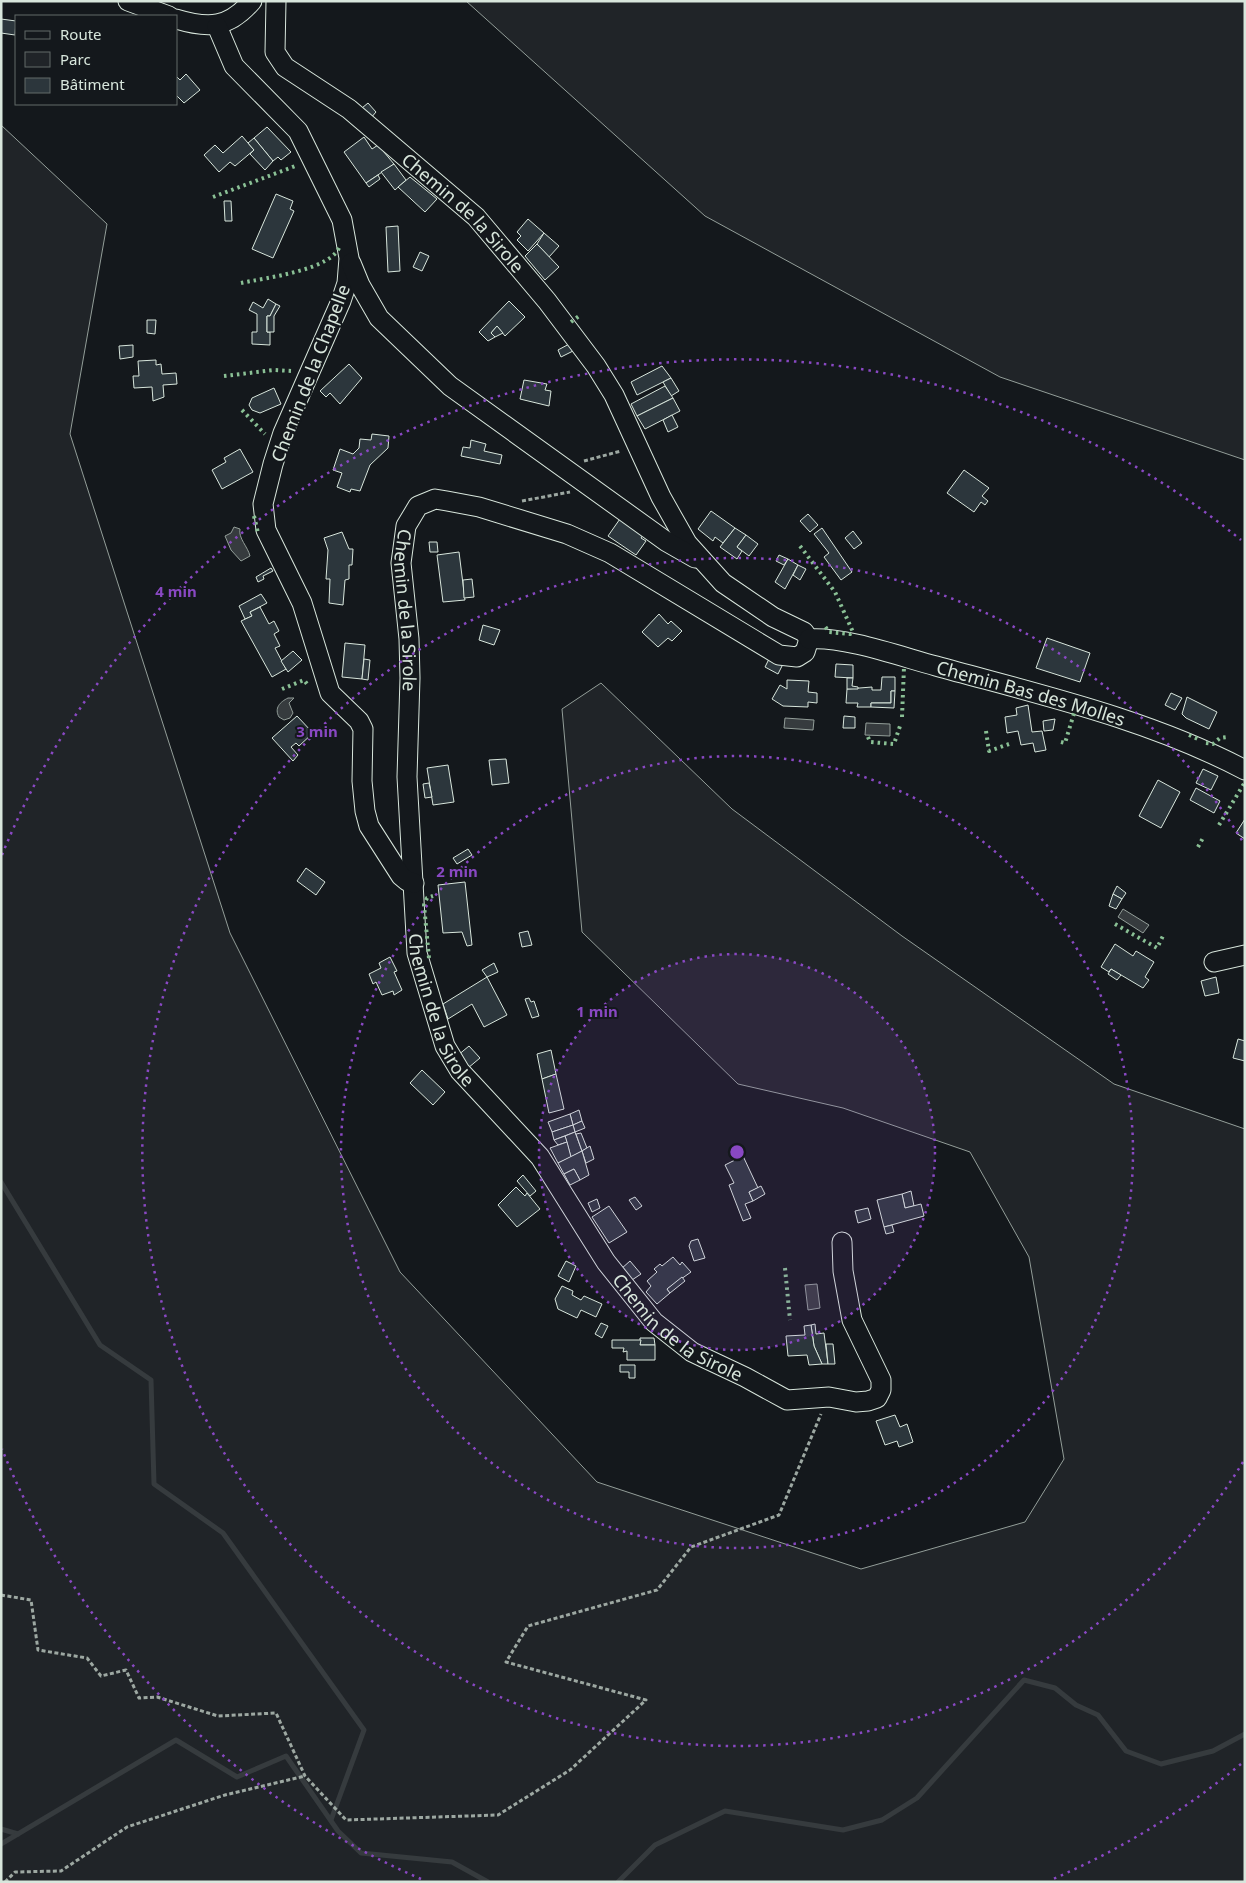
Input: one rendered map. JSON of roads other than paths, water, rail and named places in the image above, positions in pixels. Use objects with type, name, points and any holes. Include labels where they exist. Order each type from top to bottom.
[{"type":"street","points":[[128,1],[166,15]]},
{"type":"street","points":[[178,20],[196,25],[217,26],[241,14],[252,1]]},
{"type":"street","name":"Chemin de la Sirole","points":[[276,1],[275,52],[285,67],[349,109],[476,217],[547,301],[596,366],[614,395],[661,498],[687,543],[723,583],[773,617],[804,632],[810,639],[805,652],[797,656],[779,655],[610,553],[567,534],[479,507],[435,499],[418,506],[406,526],[401,563],[409,639],[410,678],[407,777],[418,953],[445,1046],[460,1071],[540,1158],[606,1262],[654,1322],[692,1352],[745,1377],[778,1397],[787,1400],[828,1397],[856,1402],[877,1398],[881,1390],[882,1380],[852,1320],[843,1271],[842,1242]]},
{"type":"street","name":"Chemin de la Chapelle","points":[[217,26],[234,66],[298,131],[342,220],[350,261],[341,301],[283,433],[263,504],[263,518],[266,530],[302,603],[330,693],[359,721],[363,729],[362,791],[369,826],[401,876],[407,882],[414,883]]},
{"type":"street","points":[[350,261],[367,299],[379,318],[450,386],[667,542],[707,565]]},
{"type":"street","name":"Chemin Bas des Molles","points":[[810,639],[818,638],[876,650],[1078,704],[1167,735],[1245,770]]},
{"type":"street","points":[[1214,962],[1245,955]]},
{"type":"waterway","points":[[1,1182],[100,1345],[151,1380],[154,1484],[223,1533],[364,1730],[331,1820]]},
{"type":"waterway","points":[[618,1882],[655,1845],[725,1811],[843,1830],[882,1820],[917,1798],[1024,1680],[1055,1688],[1076,1705],[1098,1715],[1126,1751],[1161,1764],[1213,1751],[1245,1734]]},
{"type":"waterway","points":[[1,1844],[176,1740],[237,1777],[286,1756],[338,1831],[361,1853],[452,1862],[488,1882]]},
{"type":"waterway","points":[[1,1829],[18,1834]]}]
